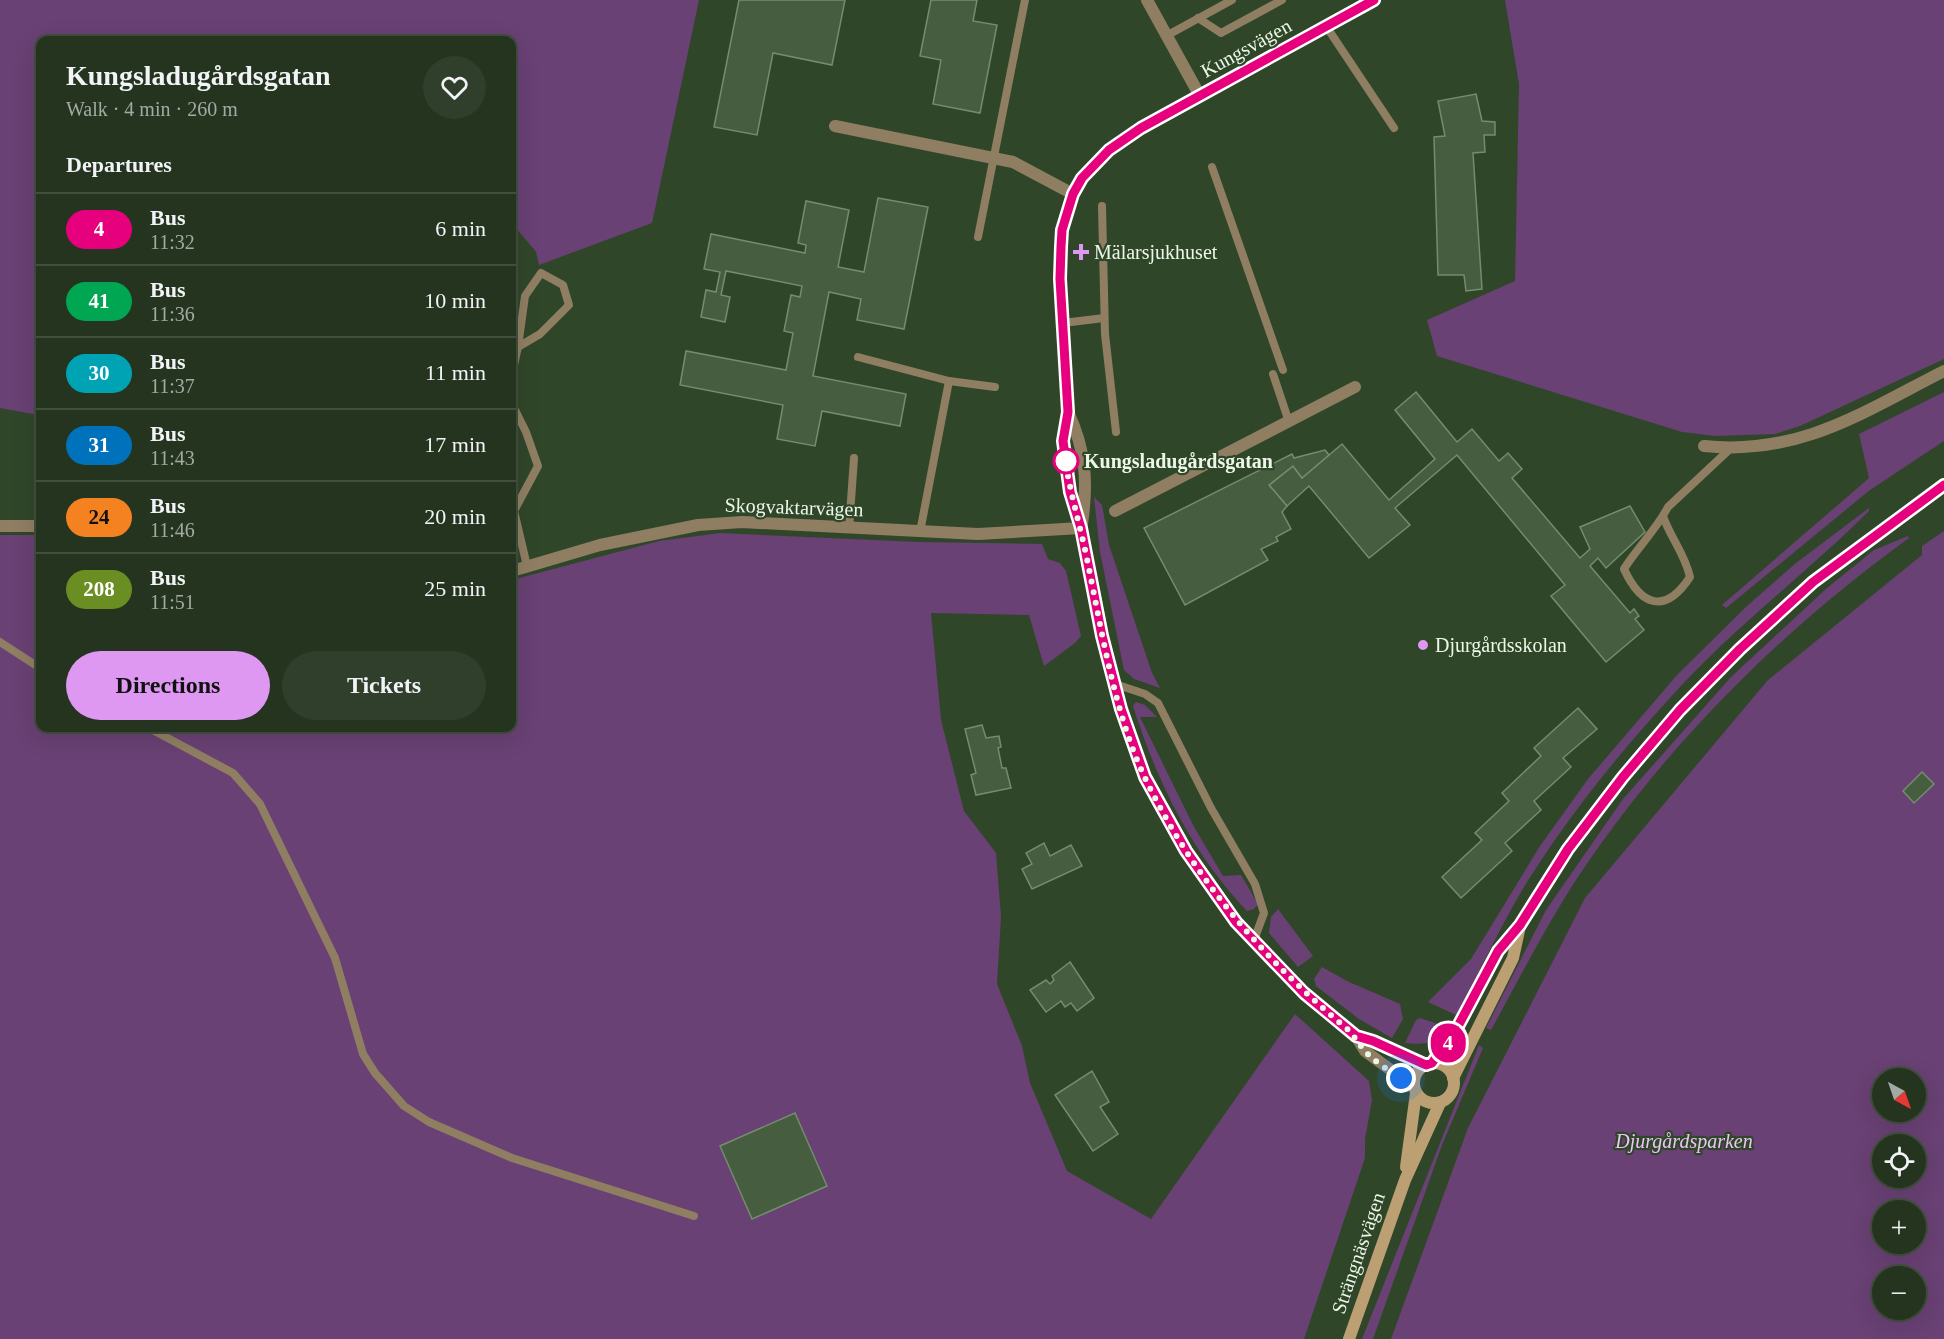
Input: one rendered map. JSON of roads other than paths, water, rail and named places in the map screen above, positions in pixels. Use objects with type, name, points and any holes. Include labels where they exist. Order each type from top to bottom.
[{"type":"main road","points":[[1520,925],[1513,958],[1453,1078],[1451,1093],[1440,1102],[1426,1102],[1415,1090],[1416,1074],[1429,1064],[1457,1028],[1498,951],[1520,925],[1568,849],[1623,777],[1680,710],[1740,649],[1813,582],[1944,484]]},
{"type":"main road","points":[[1429,1064],[1445,1067],[1453,1078]]},
{"type":"main road","name":"Strängnäsvägen","points":[[1404,1180],[1415,1090]]},
{"type":"main road","name":"Strängnäsvägen","points":[[1349,1339],[1404,1180],[1440,1102]]},
{"type":"street","points":[[1147,0],[1200,96],[1141,128],[1109,150],[1082,178],[1073,194],[1062,230],[1060,279],[1068,412],[1063,441],[1070,492],[1081,528],[1115,684],[1145,777],[1186,851],[1236,922],[1304,993],[1356,1036],[1365,1051],[1415,1090]]},
{"type":"street","name":"Kungsvägen","points":[[1200,96],[1374,0]]},
{"type":"street","points":[[835,126],[1013,162],[1073,194]]},
{"type":"street","points":[[1704,446],[1731,448],[1791,442],[1830,429],[1944,370]]},
{"type":"street","points":[[1115,511],[1355,387]]},
{"type":"street","points":[[1068,412],[1080,436],[1087,490],[1081,528]]},
{"type":"street","name":"Skogvaktarvägen","points":[[516,570],[600,544],[698,525],[742,522],[978,534],[1081,528]]},
{"type":"street","points":[[0,526],[36,526]]},
{"type":"street","points":[[1356,1036],[1429,1064]]},
{"type":"lane","points":[[978,237],[1025,0]]},
{"type":"lane","points":[[1166,36],[1232,0]]},
{"type":"lane","points":[[1197,18],[1221,33],[1282,0]]},
{"type":"lane","points":[[1326,26],[1394,128]]},
{"type":"lane","points":[[1212,167],[1283,370]]},
{"type":"lane","points":[[1102,206],[1104,318],[1116,432]]},
{"type":"lane","points":[[516,356],[525,296],[541,273],[562,285],[569,305],[540,334],[518,347]]},
{"type":"lane","points":[[1063,323],[1104,318]]},
{"type":"lane","points":[[858,357],[949,381],[995,387]]},
{"type":"lane","points":[[1273,374],[1289,422]]},
{"type":"lane","points":[[920,532],[949,381]]},
{"type":"lane","points":[[516,412],[538,466],[516,507]]},
{"type":"lane","points":[[1664,516],[1668,532],[1688,566],[1690,577],[1676,593],[1656,601],[1645,600],[1632,587],[1624,569],[1664,516],[1668,507],[1731,448]]},
{"type":"lane","points":[[849,529],[854,458]]},
{"type":"lane","points":[[516,519],[527,566]]},
{"type":"lane","points":[[0,642],[36,665]]},
{"type":"lane","points":[[1115,684],[1145,694],[1158,703],[1211,808],[1256,884],[1264,913],[1254,940]]},
{"type":"lane","points":[[156,732],[233,773],[260,804],[335,958],[363,1054],[375,1073],[404,1106],[429,1122],[512,1158],[694,1216]]},
{"type":"place","name":"Mälarsjukhuset","points":[[1081,252]]},
{"type":"place","name":"Kungsladugårdsgatan","points":[[1066,461]]},
{"type":"place","name":"Djurgårdsskolan","points":[[1423,645]]},
{"type":"park label","name":"Djurgårdsparken","points":[[1684,1141]]}]
